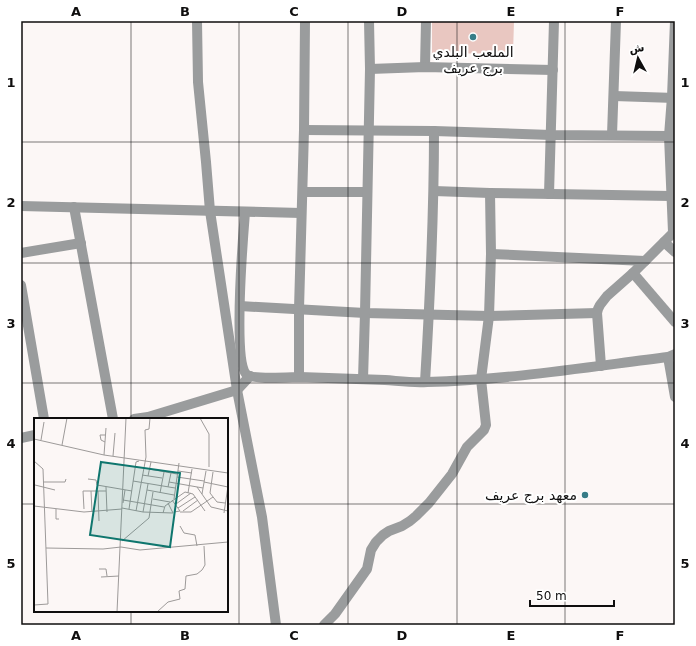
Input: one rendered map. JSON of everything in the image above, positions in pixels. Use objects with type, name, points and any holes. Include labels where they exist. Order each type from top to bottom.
[{"type":"street","points":[[197,21],[198,82],[210,211],[237,390],[262,517],[276,625]]},
{"type":"street","points":[[299,377],[305,21]]},
{"type":"street","points":[[363,379],[370,69],[369,21]]},
{"type":"street","points":[[424,67],[426,21]]},
{"type":"street","points":[[549,194],[554,21]]},
{"type":"street","points":[[612,135],[616,21]]},
{"type":"street","points":[[601,366],[597,313],[600,305],[607,296],[674,232],[669,136],[673,98],[674,21]]},
{"type":"street","points":[[370,69],[424,67],[553,70]]},
{"type":"street","points":[[614,96],[673,98]]},
{"type":"street","points":[[304,130],[669,136]]},
{"type":"street","points":[[425,382],[434,191],[434,131]]},
{"type":"street","points":[[434,191],[671,196]]},
{"type":"street","points":[[303,192],[367,192]]},
{"type":"street","points":[[324,625],[335,614],[368,569],[371,550],[376,542],[389,531],[402,526],[416,516],[429,503],[452,474],[467,447],[484,430],[486,425],[481,380],[489,316],[491,254],[490,193]]},
{"type":"street","points":[[21,206],[301,213]]},
{"type":"street","points":[[74,207],[113,418]]},
{"type":"street","points":[[244,212],[240,327],[241,356],[244,371],[247,375],[262,377],[425,382],[481,380],[671,356],[675,397]]},
{"type":"street","points":[[664,242],[675,252]]},
{"type":"street","points":[[21,253],[81,243]]},
{"type":"street","points":[[491,254],[645,260]]},
{"type":"street","points":[[632,273],[675,322]]},
{"type":"street","points":[[21,284],[44,418]]},
{"type":"street","points":[[240,306],[429,315],[489,316],[597,313]]},
{"type":"street","points":[[148,418],[237,390],[250,376]]},
{"type":"street","points":[[21,438],[34,435]]},
{"type":"shaded area","name":"الملعب البلدي برج عريف","points":[[432,21],[514,21],[513,54],[432,53]]},
{"type":"place","name":"الملعب البلدي برج عريف","points":[[473,37]]},
{"type":"place","name":"معهد برج عريف","points":[[585,495]]}]
